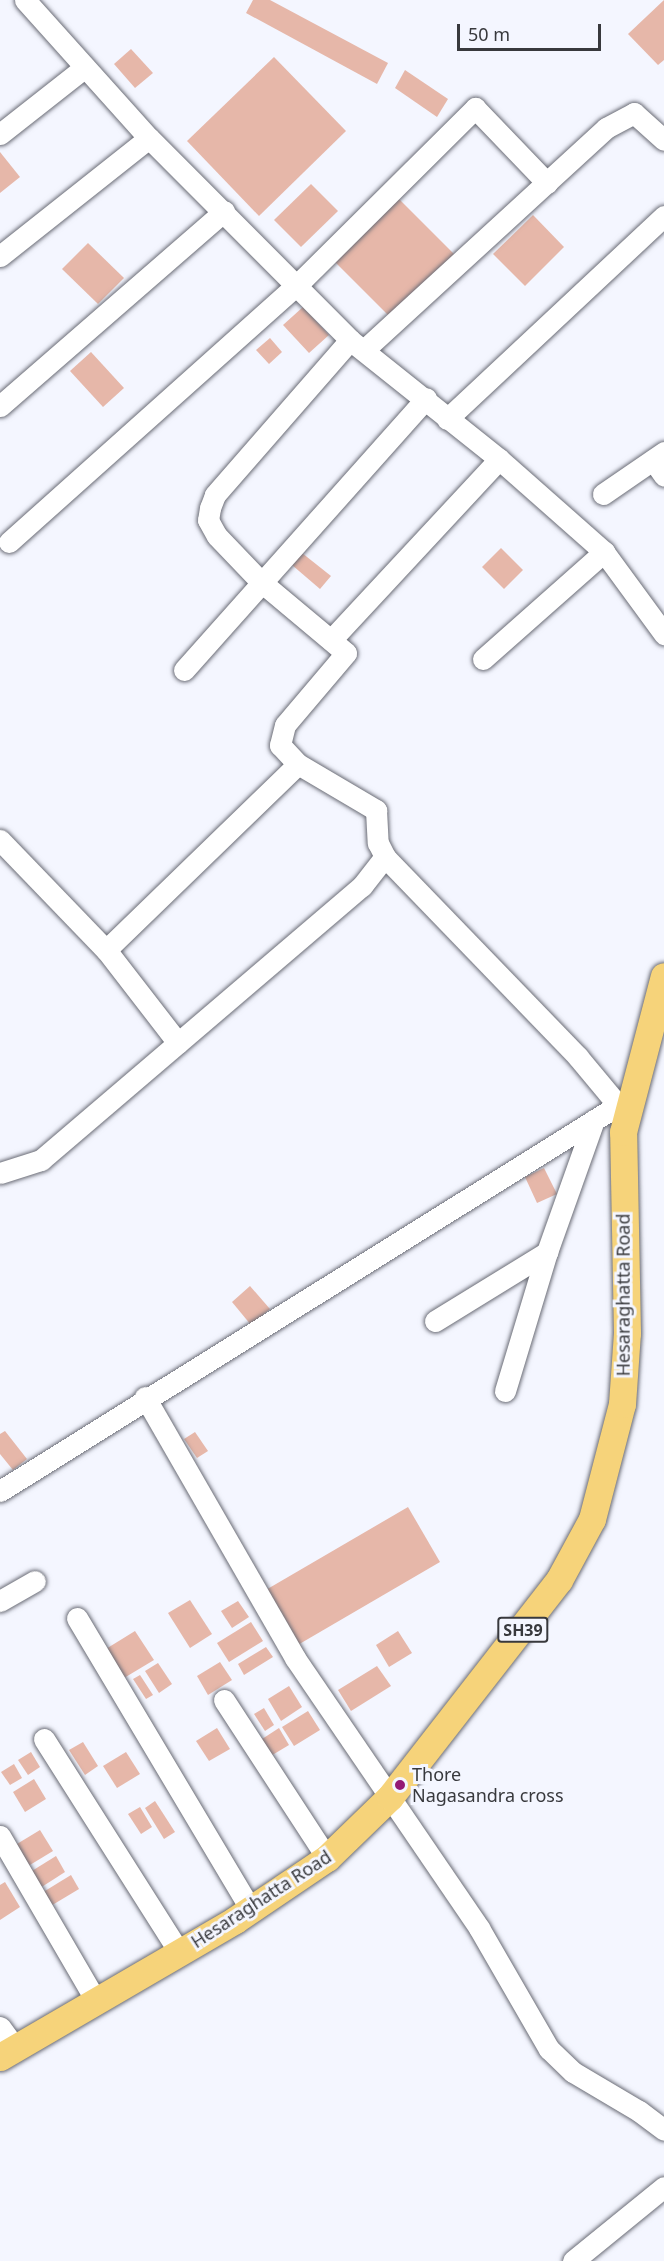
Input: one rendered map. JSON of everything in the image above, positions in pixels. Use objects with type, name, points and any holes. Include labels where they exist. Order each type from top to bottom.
[{"type":"main road","name":"Hesaraghatta Road","points":[[5,2044],[96,2001],[251,1910],[327,1858],[390,1797],[536,1613],[592,1519],[622,1404],[627,1333],[623,1132],[625,1101],[664,976]]},
{"type":"street","points":[[26,0],[149,138],[358,344],[426,398],[447,419],[499,459],[604,552],[664,634]]},
{"type":"street","points":[[0,134],[85,67]]},
{"type":"street","points":[[9,542],[298,284],[475,108],[547,183]]},
{"type":"street","points":[[0,1491],[145,1397],[625,1101],[578,1057],[386,857],[378,843],[376,810],[298,764],[285,753],[280,737],[285,725],[346,656],[331,640],[260,581],[216,536],[208,520],[215,495],[358,344],[547,183],[606,128],[634,114],[664,140]]},
{"type":"street","points":[[0,256],[149,138]]},
{"type":"street","points":[[0,406],[224,211]]},
{"type":"street","points":[[447,419],[664,216]]},
{"type":"street","points":[[184,670],[260,581],[426,398]]},
{"type":"street","points":[[331,640],[499,459]]},
{"type":"street","points":[[603,494],[660,462]]},
{"type":"street","points":[[483,659],[604,552]]},
{"type":"street","points":[[106,950],[298,764]]},
{"type":"street","points":[[0,840],[106,950],[178,1043]]},
{"type":"street","points":[[0,1173],[41,1160],[362,886],[386,857]]},
{"type":"street","points":[[506,1391],[547,1252],[594,1120]]},
{"type":"street","points":[[435,1321],[547,1252]]},
{"type":"street","points":[[145,1397],[295,1658],[479,1928],[558,2061],[664,2130]]},
{"type":"street","points":[[0,1601],[35,1581]]},
{"type":"street","points":[[77,1618],[251,1910]]},
{"type":"street","points":[[224,1700],[327,1858]]},
{"type":"street","points":[[44,1739],[179,1952]]},
{"type":"street","points":[[0,1836],[96,2001]]},
{"type":"street","points":[[573,2261],[664,2187]]},
{"type":"building","points":[[253,0],[270,0],[388,63],[377,84],[246,13]]},
{"type":"building","points":[[664,0],[664,60],[658,65],[628,34]]},
{"type":"building","points":[[131,49],[153,73],[135,88],[114,64]]},
{"type":"building","points":[[274,57],[346,131],[259,216],[187,141]]},
{"type":"building","points":[[405,70],[448,99],[437,117],[395,88]]},
{"type":"building","points":[[0,152],[20,177],[0,193]]},
{"type":"building","points":[[311,184],[338,211],[301,247],[274,220]]},
{"type":"building","points":[[397,197],[456,256],[392,319],[333,260]]},
{"type":"building","points":[[533,215],[564,247],[525,286],[493,254]]},
{"type":"building","points":[[88,243],[124,278],[98,304],[62,269]]},
{"type":"building","points":[[303,307],[329,335],[309,353],[283,325]]},
{"type":"building","points":[[270,338],[282,352],[269,364],[256,350]]},
{"type":"building","points":[[91,352],[124,388],[103,407],[70,371]]},
{"type":"building","points":[[501,548],[523,570],[504,589],[482,567]]},
{"type":"building","points":[[302,553],[331,576],[320,589],[292,565]]},
{"type":"building","points":[[544,1168],[557,1194],[537,1203],[525,1177]]},
{"type":"building","points":[[250,1286],[270,1309],[251,1325],[232,1302]]},
{"type":"building","points":[[5,1431],[27,1459],[13,1470],[0,1454],[0,1434]]},
{"type":"building","points":[[195,1432],[208,1451],[197,1458],[184,1439]]},
{"type":"building","points":[[408,1507],[440,1562],[296,1646],[264,1591]]},
{"type":"building","points":[[190,1600],[212,1634],[190,1648],[168,1613]]},
{"type":"building","points":[[238,1601],[249,1617],[232,1628],[221,1611]]},
{"type":"building","points":[[251,1622],[263,1641],[229,1662],[217,1643]]},
{"type":"building","points":[[135,1631],[154,1660],[119,1681],[101,1652]]},
{"type":"building","points":[[398,1631],[412,1653],[389,1667],[376,1645]]},
{"type":"building","points":[[266,1647],[273,1657],[244,1675],[238,1664]]},
{"type":"building","points":[[220,1662],[232,1680],[208,1695],[197,1676]]},
{"type":"building","points":[[158,1663],[172,1684],[159,1693],[145,1671]]},
{"type":"building","points":[[377,1666],[391,1686],[351,1711],[338,1690]]},
{"type":"building","points":[[140,1675],[153,1695],[146,1699],[133,1679]]},
{"type":"building","points":[[289,1686],[302,1707],[281,1721],[268,1699]]},
{"type":"building","points":[[264,1708],[274,1725],[265,1731],[254,1714]]},
{"type":"building","points":[[308,1711],[320,1730],[294,1746],[282,1727]]},
{"type":"building","points":[[217,1728],[230,1749],[209,1761],[196,1741]]},
{"type":"building","points":[[279,1728],[289,1745],[269,1757],[259,1741]]},
{"type":"building","points":[[83,1742],[98,1766],[85,1775],[69,1750]]},
{"type":"building","points":[[31,1752],[40,1767],[28,1775],[18,1760]]},
{"type":"building","points":[[126,1752],[140,1774],[117,1788],[103,1766]]},
{"type":"building","points":[[14,1764],[22,1778],[10,1785],[1,1772]]},
{"type":"building","points":[[34,1779],[46,1799],[25,1812],[13,1792]]},
{"type":"building","points":[[155,1801],[175,1832],[164,1839],[145,1808]]},
{"type":"building","points":[[140,1807],[152,1827],[141,1834],[128,1814]]},
{"type":"building","points":[[40,1830],[53,1851],[25,1868],[12,1847]]},
{"type":"building","points":[[56,1856],[65,1872],[37,1890],[27,1874]]},
{"type":"building","points":[[71,1875],[79,1889],[49,1907],[40,1894]]},
{"type":"building","points":[[5,1882],[20,1907],[0,1920],[0,1885]]},
{"type":"place","name":"Thore Nagasandra cross","points":[[400,1785]]}]
